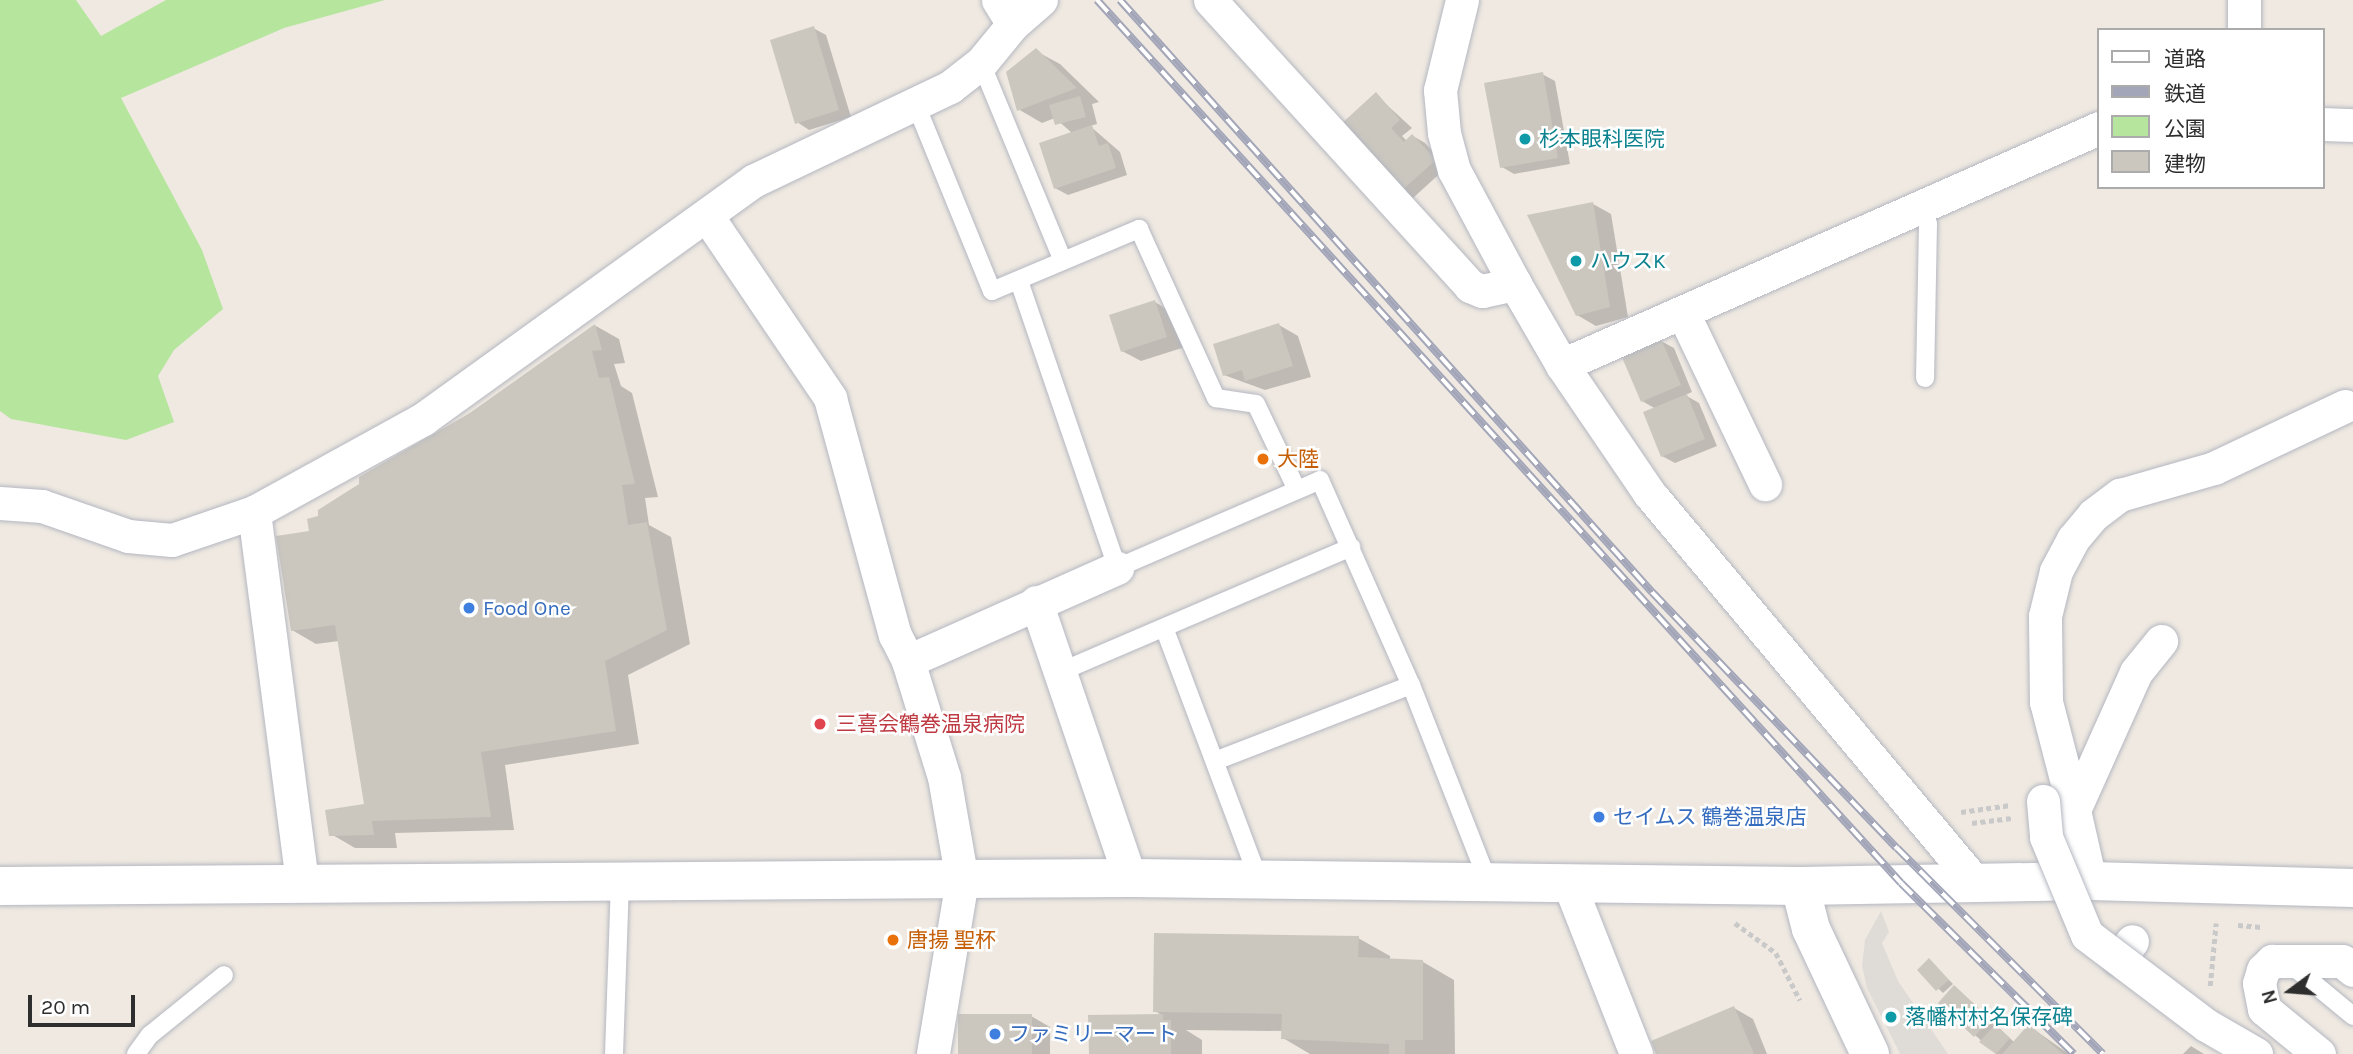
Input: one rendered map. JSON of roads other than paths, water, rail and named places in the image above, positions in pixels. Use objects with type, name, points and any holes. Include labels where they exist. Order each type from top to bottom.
[{"type":"main road","points":[[0,886],[620,879],[1130,878],[1568,881],[1800,886],[2090,881],[2353,888]]},
{"type":"main road","points":[[1800,886],[1811,929],[1870,1054]]},
{"type":"street","points":[[0,503],[42,506],[128,536],[172,540],[254,512],[423,419],[753,181],[950,87],[981,63],[1005,12],[1041,0]]},
{"type":"street","points":[[1210,0],[1470,286],[1482,291],[1515,284]]},
{"type":"street","points":[[1462,0],[1440,90],[1444,133],[1454,170],[1562,365],[1649,493],[1976,882]]},
{"type":"street","points":[[2244,0],[2244,28]]},
{"type":"street","points":[[2325,124],[2353,125]]},
{"type":"street","points":[[1562,365],[1684,313],[1923,203],[2098,128]]},
{"type":"street","points":[[707,216],[830,398],[895,635],[908,661],[944,777],[962,880],[933,1054]]},
{"type":"street","points":[[1684,313],[1765,484]]},
{"type":"street","points":[[2090,881],[2054,808],[2046,702],[2045,628],[2056,570],[2073,539],[2094,515],[2120,495],[2214,468],[2345,406]]},
{"type":"street","points":[[254,512],[302,882]]},
{"type":"street","points":[[908,661],[1117,568]]},
{"type":"street","points":[[1036,603],[1130,878]]},
{"type":"street","points":[[2161,640],[2054,808],[2046,837],[2087,935],[2125,950],[2206,1025],[2256,1054]]},
{"type":"street","points":[[1568,881],[1636,1054]]},
{"type":"street","points":[[2319,1054],[2264,1009],[2259,997],[2263,970],[2272,961],[2342,961],[2353,970]]},
{"type":"lane","points":[[981,63],[1063,261]]},
{"type":"lane","points":[[916,105],[992,291],[1139,229],[1216,398],[1256,404],[1297,490]]},
{"type":"lane","points":[[1923,203],[1928,224],[1925,379]]},
{"type":"lane","points":[[1019,281],[1117,568],[1320,480],[1411,685],[1488,881]]},
{"type":"lane","points":[[1060,672],[1165,630],[1351,547]]},
{"type":"lane","points":[[1165,630],[1259,880]]},
{"type":"lane","points":[[1215,761],[1411,685]]},
{"type":"lane","points":[[614,1054],[620,879]]},
{"type":"lane","points":[[2286,961],[2353,1016]]},
{"type":"lane","points":[[136,1054],[150,1035],[224,975]]},
{"type":"railway","points":[[1097,0],[1901,883],[2074,1054]]},
{"type":"railway","points":[[1120,0],[1652,592],[1897,848],[2103,1054]]},
{"type":"place","name":"杉本眼科医院","points":[[1525,139]]},
{"type":"place","name":"ハウスK","points":[[1576,261]]},
{"type":"place","name":"大陸","points":[[1263,459]]},
{"type":"place","name":"Food One","points":[[469,608]]},
{"type":"place","name":"三喜会鶴巻温泉病院","points":[[820,724]]},
{"type":"place","name":"セイムス 鶴巻温泉店","points":[[1599,817]]},
{"type":"place","name":"唐揚 聖杯","points":[[893,940]]},
{"type":"place","name":"落幡村村名保存碑","points":[[1891,1017]]},
{"type":"place","name":"ファミリーマート","points":[[995,1034]]}]
